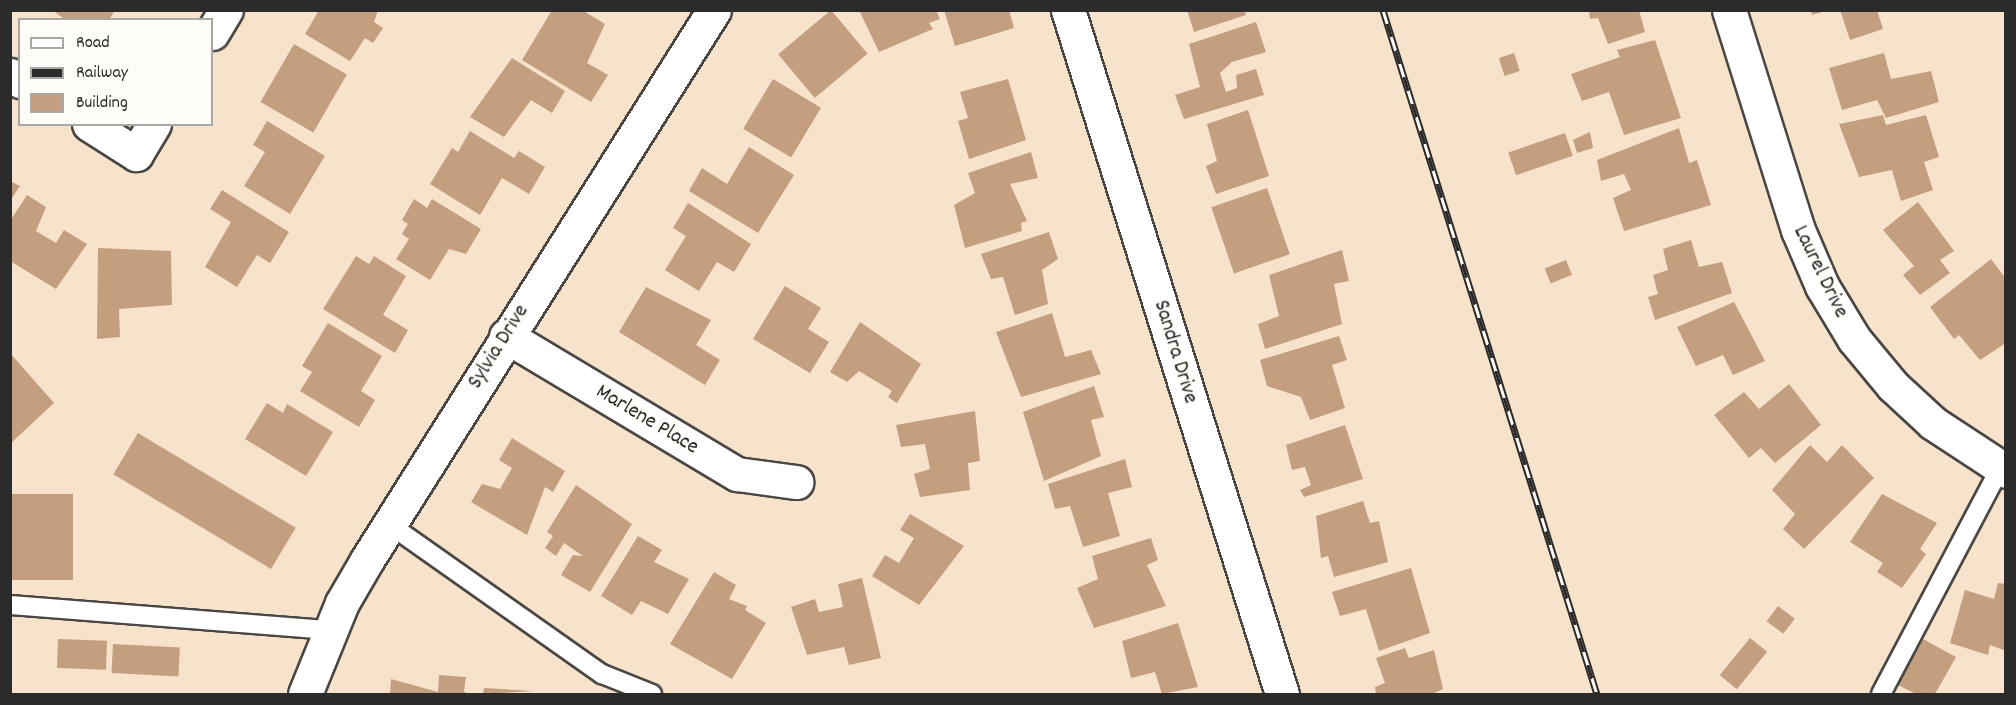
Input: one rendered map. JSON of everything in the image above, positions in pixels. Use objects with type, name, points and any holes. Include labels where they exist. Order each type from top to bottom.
[{"type":"street","points":[[213,31],[226,10]]},
{"type":"street","name":"Sylvia Drive","points":[[305,694],[330,630],[389,524],[714,10]]},
{"type":"street","name":"Sandra Drive","points":[[1068,10],[1274,692]]},
{"type":"street","name":"Laurel Drive","points":[[1729,10],[1798,230],[1822,286],[1854,339],[1893,387],[1932,423],[2003,470]]},
{"type":"street","points":[[92,126],[136,154],[153,126]]},
{"type":"street","name":"Marlene Place","points":[[506,336],[737,474],[796,482]]},
{"type":"lane","points":[[1881,694],[2003,470]]},
{"type":"lane","points":[[389,524],[602,674],[652,694]]},
{"type":"lane","points":[[10,605],[330,630]]},
{"type":"building","points":[[52,10],[115,10],[110,18],[63,18]]},
{"type":"building","points":[[319,10],[378,10],[374,22],[383,28],[373,43],[365,38],[350,61],[305,34]]},
{"type":"building","points":[[552,10],[582,10],[605,24],[587,63],[608,75],[591,102],[522,60]]},
{"type":"building","points":[[831,10],[868,54],[815,98],[778,54]]},
{"type":"building","points":[[859,10],[936,10],[940,19],[929,23],[933,29],[879,52]]},
{"type":"building","points":[[944,10],[1009,10],[1014,28],[955,46]]},
{"type":"building","points":[[1187,10],[1245,10],[1246,15],[1194,32]]},
{"type":"building","points":[[1589,10],[1639,10],[1645,32],[1608,44],[1598,18],[1590,19]]},
{"type":"building","points":[[1811,10],[1825,10],[1825,11],[1812,15]]},
{"type":"building","points":[[1840,10],[1877,10],[1883,29],[1850,40]]},
{"type":"building","points":[[1256,22],[1266,52],[1232,62],[1220,73],[1226,92],[1237,88],[1236,75],[1256,69],[1264,95],[1184,119],[1175,95],[1200,87],[1189,44]]},
{"type":"building","points":[[1655,40],[1681,118],[1624,135],[1609,92],[1582,101],[1571,74],[1620,57],[1617,50]]},
{"type":"building","points":[[294,44],[347,74],[313,133],[260,102]]},
{"type":"building","points":[[1514,53],[1520,71],[1505,76],[1499,58]]},
{"type":"building","points":[[1884,53],[1891,79],[1931,71],[1939,102],[1886,118],[1877,100],[1842,110],[1829,68]]},
{"type":"building","points":[[512,58],[565,91],[552,113],[531,100],[504,137],[470,117]]},
{"type":"building","points":[[773,79],[821,108],[791,158],[743,129]]},
{"type":"building","points":[[1008,79],[1026,140],[969,159],[958,121],[968,118],[960,92]]},
{"type":"building","points":[[1248,110],[1269,176],[1216,194],[1206,166],[1217,161],[1207,124]]},
{"type":"building","points":[[1883,115],[1886,125],[1926,115],[1939,157],[1924,162],[1933,190],[1901,201],[1892,170],[1859,177],[1839,124]]},
{"type":"building","points":[[267,121],[325,156],[290,214],[244,186],[265,152],[253,145]]},
{"type":"building","points":[[1679,128],[1689,163],[1697,160],[1711,205],[1624,231],[1613,198],[1631,190],[1624,174],[1601,181],[1597,160]]},
{"type":"building","points":[[470,131],[514,158],[519,151],[545,167],[529,194],[502,178],[480,215],[430,184],[452,148],[458,152]]},
{"type":"building","points":[[1590,132],[1593,148],[1577,153],[1573,140]]},
{"type":"building","points":[[1565,133],[1573,156],[1516,175],[1508,153]]},
{"type":"building","points":[[749,147],[794,175],[758,233],[689,191],[702,168],[727,184]]},
{"type":"building","points":[[1031,152],[1038,178],[1010,184],[1027,221],[1021,223],[1022,231],[965,248],[954,205],[975,193],[968,173]]},
{"type":"building","points":[[10,181],[20,186],[10,201]]},
{"type":"building","points":[[1267,188],[1290,254],[1234,273],[1211,207]]},
{"type":"building","points":[[222,190],[289,232],[270,263],[257,255],[237,287],[205,267],[231,222],[210,209]]},
{"type":"building","points":[[27,195],[46,207],[36,231],[56,243],[64,230],[87,244],[56,289],[10,261],[10,221]]},
{"type":"building","points":[[414,199],[427,208],[432,199],[481,229],[466,254],[449,249],[430,280],[396,259],[409,239],[402,234],[408,224],[402,220]]},
{"type":"building","points":[[1918,202],[1954,251],[1940,260],[1950,273],[1920,295],[1903,275],[1914,266],[1883,230]]},
{"type":"building","points":[[688,203],[751,244],[734,272],[717,262],[699,291],[665,270],[686,236],[673,228]]},
{"type":"building","points":[[1049,232],[1058,259],[1042,270],[1048,304],[1015,315],[1003,277],[991,279],[981,254]]},
{"type":"building","points":[[1691,240],[1699,267],[1722,262],[1732,293],[1655,320],[1648,297],[1658,294],[1653,275],[1668,270],[1663,249]]},
{"type":"building","points":[[98,248],[171,251],[172,305],[119,309],[120,337],[97,339]]},
{"type":"building","points":[[1342,250],[1349,281],[1334,284],[1342,324],[1265,349],[1258,324],[1279,316],[1269,275]]},
{"type":"building","points":[[356,256],[369,264],[374,256],[406,276],[383,315],[408,330],[395,353],[323,309]]},
{"type":"building","points":[[1991,259],[2006,279],[2006,343],[1980,360],[1959,335],[1954,339],[1930,307]]},
{"type":"building","points":[[1566,260],[1572,275],[1551,283],[1545,269]]},
{"type":"building","points":[[785,286],[821,308],[808,329],[829,342],[810,373],[753,339]]},
{"type":"building","points":[[646,287],[711,320],[696,345],[720,360],[705,385],[619,332]]},
{"type":"building","points":[[1734,302],[1765,361],[1733,375],[1723,355],[1696,366],[1677,327]]},
{"type":"building","points":[[1052,313],[1065,357],[1091,350],[1101,374],[1021,397],[996,332]]},
{"type":"building","points":[[860,322],[921,364],[897,403],[888,397],[892,391],[859,371],[847,382],[830,372]]},
{"type":"building","points":[[328,323],[382,356],[361,391],[375,400],[359,427],[300,391],[312,372],[302,366]]},
{"type":"building","points":[[1339,336],[1347,360],[1332,365],[1345,408],[1310,420],[1301,397],[1267,386],[1260,360]]},
{"type":"building","points":[[10,353],[54,403],[10,444]]},
{"type":"building","points":[[1789,384],[1821,425],[1775,463],[1761,448],[1749,458],[1714,415],[1744,392],[1759,409]]},
{"type":"building","points":[[1094,386],[1104,417],[1091,420],[1101,456],[1044,481],[1023,412]]},
{"type":"building","points":[[267,403],[283,413],[287,404],[333,432],[306,476],[245,439]]},
{"type":"building","points":[[975,411],[980,461],[968,463],[970,490],[920,497],[914,474],[930,469],[925,444],[901,447],[896,425]]},
{"type":"building","points":[[1345,425],[1363,479],[1304,497],[1300,490],[1311,485],[1305,467],[1292,470],[1286,445]]},
{"type":"building","points":[[138,433],[296,528],[271,569],[113,474]]},
{"type":"building","points":[[512,438],[565,471],[553,492],[545,487],[527,535],[471,502],[482,484],[500,489],[512,468],[499,460]]},
{"type":"building","points":[[1810,445],[1827,462],[1842,445],[1874,478],[1804,549],[1783,529],[1795,514],[1772,490]]},
{"type":"building","points":[[1125,459],[1132,487],[1108,493],[1120,536],[1083,547],[1070,506],[1055,509],[1048,484]]},
{"type":"building","points":[[576,485],[632,524],[590,592],[561,575],[573,555],[583,556],[564,543],[556,556],[545,548],[553,536],[547,532]]},
{"type":"building","points":[[10,494],[73,494],[73,580],[10,580]]},
{"type":"building","points":[[1882,494],[1937,523],[1920,549],[1926,554],[1902,588],[1877,572],[1883,563],[1850,542]]},
{"type":"building","points":[[1363,501],[1370,523],[1379,521],[1388,562],[1334,577],[1328,556],[1321,558],[1316,516]]},
{"type":"building","points":[[910,514],[964,546],[919,605],[872,576],[885,555],[899,563],[914,538],[900,530]]},
{"type":"building","points":[[638,536],[662,550],[654,562],[689,579],[668,614],[641,601],[632,615],[601,596]]},
{"type":"building","points":[[1151,538],[1158,560],[1147,565],[1166,606],[1094,628],[1077,588],[1098,579],[1092,556]]},
{"type":"building","points":[[1411,568],[1430,633],[1379,651],[1366,609],[1340,616],[1332,592]]},
{"type":"building","points":[[714,572],[736,585],[729,599],[747,606],[745,610],[766,623],[732,679],[670,644]]},
{"type":"building","points":[[862,578],[881,658],[849,665],[844,647],[807,655],[791,607],[815,599],[819,612],[843,607],[838,584]]},
{"type":"building","points":[[1998,583],[2006,584],[2006,651],[1990,645],[1988,655],[1950,643],[1965,590],[1994,599]]},
{"type":"building","points":[[1778,606],[1795,619],[1783,634],[1767,621]]},
{"type":"building","points":[[1178,623],[1198,687],[1162,694],[1155,672],[1131,678],[1122,641]]},
{"type":"building","points":[[1750,638],[1767,652],[1737,689],[1720,675]]},
{"type":"building","points":[[58,639],[107,641],[106,670],[57,668]]},
{"type":"building","points":[[1923,639],[1956,657],[1935,694],[1916,694],[1898,685]]},
{"type":"building","points":[[113,644],[180,648],[178,676],[111,673]]},
{"type":"building","points":[[1405,648],[1409,658],[1434,650],[1443,689],[1432,694],[1376,694],[1375,687],[1385,683],[1376,658]]},
{"type":"building","points":[[439,675],[466,677],[464,692],[471,694],[390,694],[391,679],[438,692]]},
{"type":"building","points":[[484,688],[533,691],[483,694]]},
{"type":"railway","points":[[1383,10],[1597,694]]}]
